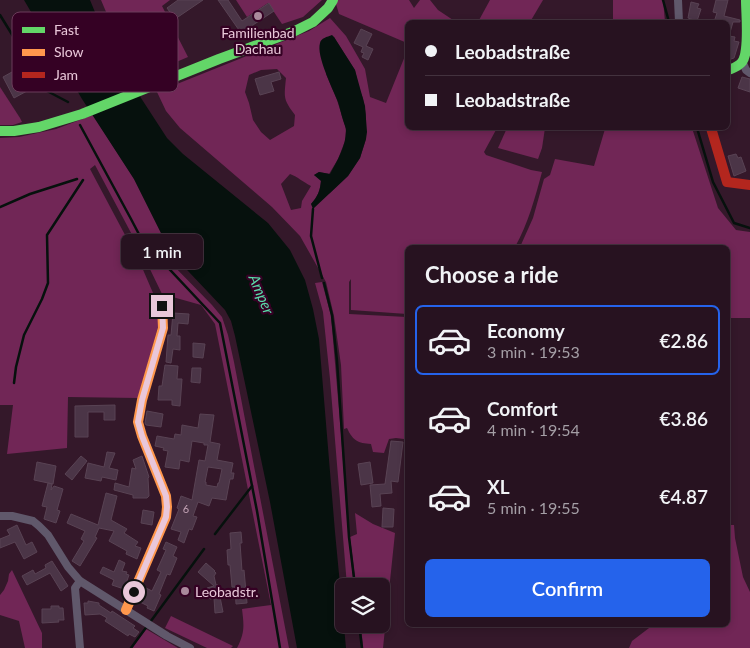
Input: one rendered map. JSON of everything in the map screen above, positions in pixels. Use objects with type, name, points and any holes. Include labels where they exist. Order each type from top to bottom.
[{"type":"street","points":[[178,76],[299,30],[320,16],[333,0]]},
{"type":"street","points":[[678,0],[679,20]]},
{"type":"street","points":[[746,0],[747,48],[743,63],[746,70],[750,73]]},
{"type":"street","points":[[730,69],[743,63]]},
{"type":"street","points":[[0,131],[39,127],[84,113],[136,92]]},
{"type":"street","points":[[712,130],[727,182],[750,185]]},
{"type":"street","points":[[126,610],[166,517],[166,496],[138,422],[142,400],[163,328],[162,306]]},
{"type":"street","points":[[0,516],[19,517],[32,521],[48,535],[68,567],[80,581],[167,636],[190,648]]},
{"type":"street","points":[[80,581],[75,588],[80,648]]},
{"type":"shaded area","points":[[101,0],[170,0],[162,6],[165,12],[106,12]]},
{"type":"shaded area","points":[[236,0],[322,0],[303,17],[282,24],[268,3],[247,17]]},
{"type":"shaded area","points":[[337,0],[409,0],[414,8],[420,0],[430,0],[438,10],[453,20],[405,20],[405,42],[339,14],[336,4]]},
{"type":"shaded area","points":[[490,0],[543,0],[531,20],[479,20]]},
{"type":"shaded area","points":[[613,0],[663,0],[665,20],[613,20]]},
{"type":"shaded area","points":[[330,18],[346,36],[365,69],[370,97],[386,103],[405,56],[405,130],[496,130],[484,152],[486,155],[542,172],[534,201],[516,245],[405,245],[405,314],[351,310],[351,279],[349,282],[349,314],[405,317],[404,439],[389,439],[384,453],[373,452],[371,444],[356,441],[347,428],[344,429],[341,365],[334,316],[326,282],[300,236],[272,207],[180,128],[166,111],[157,92],[178,92],[178,84],[309,31]],"holes":[[[334,37],[355,70],[366,115],[366,139],[360,158],[348,176],[330,193],[311,204],[318,193],[321,180],[314,175],[319,172],[329,174],[338,159],[345,141],[346,129],[326,74]],[[277,69],[286,78],[285,98],[295,115],[294,126],[270,140],[261,132],[253,120],[245,92],[249,75],[261,70]],[[290,174],[311,186],[302,201],[301,208],[291,210],[281,184]]]},
{"type":"shaded area","points":[[178,37],[188,57],[178,61]]},
{"type":"shaded area","points":[[0,87],[22,122],[13,125],[0,125]]},
{"type":"shaded area","points":[[93,115],[134,179],[171,253],[168,260],[222,317],[234,362],[289,648],[237,648],[243,629],[242,609],[271,605],[215,324],[201,305],[162,294],[95,165],[90,169],[141,265],[159,307],[158,327],[138,398],[68,397],[67,448],[7,454],[13,405],[0,405],[0,138],[19,137],[56,129]]},
{"type":"shaded area","points":[[506,130],[545,130],[538,159],[498,148]]},
{"type":"shaded area","points":[[605,130],[693,130],[718,208],[736,230],[750,232],[750,318],[730,318],[730,245],[521,245],[533,218],[544,179],[550,175],[555,159],[594,166]]},
{"type":"shaded area","points":[[322,282],[331,316],[353,578],[346,578],[323,312],[315,283]]},
{"type":"shaded area","points":[[355,513],[373,524],[395,533],[390,581],[390,578],[355,578],[350,537],[357,534]]},
{"type":"shaded area","points":[[730,525],[734,525],[743,577],[750,592],[750,648],[629,648],[632,641],[650,627],[730,627]]},
{"type":"shaded area","points":[[12,570],[42,633],[42,648],[25,648],[19,621],[0,615],[0,595]]},
{"type":"shaded area","points":[[171,616],[233,646],[231,648],[207,648],[165,628]]},
{"type":"shaded area","points":[[146,629],[178,648],[132,648]]},
{"type":"shaded area","points":[[362,633],[385,633],[383,648],[363,648]]},
{"type":"water","points":[[24,0],[90,0],[95,12],[31,12]]},
{"type":"water","points":[[332,35],[355,70],[365,106],[367,132],[360,158],[348,176],[313,209],[311,204],[318,193],[321,181],[314,175],[319,172],[330,174],[341,153],[346,137],[346,128],[339,104],[319,49],[322,40]]},
{"type":"water","name":"Amper","points":[[78,92],[138,92],[167,138],[183,154],[268,223],[290,250],[305,280],[319,339],[339,578],[335,578],[335,633],[345,633],[346,648],[297,648],[270,502],[231,321],[225,310],[171,253],[134,179]]},
{"type":"building","name":"Familienbad Dachau","points":[[178,0],[203,0],[178,17],[178,12],[170,12],[167,8]]},
{"type":"building","name":"Familienbad Dachau","points":[[218,0],[228,0],[242,21],[269,3],[274,11],[241,33]]},
{"type":"building","points":[[716,0],[728,0],[724,16],[740,20],[740,22],[733,22],[730,32],[730,20],[715,20],[717,13],[713,12]]},
{"type":"building","points":[[691,2],[699,4],[697,8],[701,9],[697,20],[688,18]]},
{"type":"building","points":[[361,29],[372,34],[366,46],[373,49],[368,60],[362,57],[364,53],[361,52],[363,47],[354,43]]},
{"type":"building","points":[[730,36],[735,37],[734,41],[739,42],[734,58],[730,59]]},
{"type":"building","points":[[12,72],[12,92],[25,92],[14,98],[3,77]]},
{"type":"building","points":[[279,72],[281,79],[271,82],[274,91],[260,95],[255,79]]},
{"type":"building","points":[[742,77],[750,79],[750,92],[738,88]]},
{"type":"building","points":[[736,154],[738,158],[741,157],[746,171],[734,176],[728,156]]},
{"type":"building","points":[[173,313],[189,314],[188,324],[178,323],[177,336],[180,336],[180,350],[173,349],[171,363],[166,362],[168,335],[171,335]]},
{"type":"building","points":[[193,343],[205,344],[203,358],[193,357]]},
{"type":"building","points":[[165,365],[178,366],[177,379],[182,379],[180,406],[172,405],[172,400],[158,400],[159,386],[162,386]]},
{"type":"building","points":[[192,368],[201,368],[200,383],[191,382]]},
{"type":"building","points":[[115,405],[115,420],[104,420],[104,412],[88,412],[88,437],[75,437],[75,406]]},
{"type":"building","points":[[147,411],[163,414],[161,427],[146,425]]},
{"type":"building","points":[[200,414],[214,415],[210,442],[220,444],[217,460],[233,463],[231,473],[234,473],[233,479],[230,479],[226,500],[212,498],[209,506],[198,502],[193,516],[197,517],[192,530],[189,529],[184,543],[178,540],[181,532],[171,529],[179,509],[177,508],[181,496],[192,500],[199,460],[205,461],[208,445],[192,441],[189,462],[180,460],[179,469],[165,467],[168,451],[155,446],[157,436],[174,439],[175,434],[181,435],[182,425],[198,428]],"holes":[[[208,467],[222,469],[217,487],[206,485]]]},
{"type":"building","points":[[391,441],[403,442],[398,482],[391,481],[392,493],[380,494],[381,506],[372,507],[370,485],[385,484]]},
{"type":"building","points":[[107,452],[115,453],[109,468],[118,470],[116,480],[102,477],[101,481],[85,478],[88,463],[104,467]]},
{"type":"building","points":[[81,456],[87,461],[72,480],[65,474]]},
{"type":"building","points":[[142,456],[149,477],[149,496],[147,498],[133,498],[133,495],[114,490],[115,483],[129,487],[132,468],[136,469],[133,460]]},
{"type":"building","points":[[37,462],[56,466],[53,484],[34,480]]},
{"type":"building","points":[[370,462],[373,483],[361,485],[358,464]]},
{"type":"building","points":[[48,483],[52,484],[51,490],[54,486],[63,489],[57,510],[60,511],[56,523],[44,519],[47,507],[42,506]]},
{"type":"building","points":[[106,493],[117,496],[111,520],[127,529],[124,533],[138,542],[135,546],[141,548],[137,559],[126,554],[127,551],[109,541],[114,531],[99,528],[95,537],[97,538],[80,566],[72,561],[84,541],[81,539],[85,531],[67,523],[71,514],[98,525]]},
{"type":"building","points":[[383,508],[394,509],[393,527],[382,527]]},
{"type":"building","points":[[143,510],[154,512],[152,525],[141,523]]},
{"type":"building","points":[[17,525],[26,545],[32,542],[37,552],[24,559],[15,542],[0,548],[0,539],[10,535],[7,530]]},
{"type":"building","points":[[241,532],[242,571],[244,570],[247,603],[236,604],[235,587],[232,587],[227,550],[231,549],[230,533]]},
{"type":"building","points":[[166,542],[177,547],[173,556],[177,558],[170,575],[167,574],[154,611],[138,601],[144,587],[152,591],[161,572],[157,570],[166,550],[163,549]]},
{"type":"building","points":[[119,560],[125,563],[122,571],[127,572],[126,574],[129,575],[124,589],[112,585],[114,580],[100,573],[103,567],[114,572]]},
{"type":"building","points":[[52,561],[68,586],[61,591],[50,573],[27,585],[22,576],[33,570],[35,574],[46,568],[45,565]]},
{"type":"building","points":[[206,563],[216,573],[214,576],[221,596],[223,612],[215,613],[214,598],[210,599],[207,588],[214,586],[198,572]]},
{"type":"building","points":[[88,601],[99,603],[99,605],[111,613],[112,611],[135,626],[133,628],[139,632],[135,637],[129,634],[128,636],[105,621],[107,618],[100,614],[85,615],[84,603],[88,603]]},
{"type":"building","points":[[51,606],[63,608],[64,620],[42,623],[42,609],[51,609]]},
{"type":"waterway","points":[[663,0],[668,20]]},
{"type":"waterway","points":[[0,15],[12,34]]},
{"type":"waterway","points":[[49,92],[68,102]]},
{"type":"waterway","points":[[80,125],[142,240],[220,323],[257,511],[280,648]]},
{"type":"waterway","points":[[698,130],[713,182],[734,223],[750,228]]},
{"type":"waterway","points":[[0,207],[30,194],[77,179]]},
{"type":"waterway","points":[[14,383],[24,335],[48,283],[47,235],[83,180]]},
{"type":"waterway","points":[[313,209],[311,236],[322,278]]},
{"type":"waterway","points":[[324,283],[332,315],[337,361],[349,537],[354,578]]},
{"type":"waterway","points":[[215,534],[252,486]]},
{"type":"waterway","points":[[131,648],[204,549]]},
{"type":"waterway","points":[[360,633],[362,648]]},
{"type":"traffic: fast","points":[[178,75],[295,31],[313,22],[328,8],[333,0]]},
{"type":"traffic: fast","points":[[730,69],[742,62],[746,50],[746,0]]},
{"type":"traffic: fast","points":[[0,131],[39,127],[82,114],[137,92]]},
{"type":"traffic: slow","points":[[126,610],[166,517],[166,496],[138,422],[142,400],[163,328],[162,306]]},
{"type":"traffic: jam","points":[[712,130],[727,182],[750,185]]},
{"type":"place","name":"Familienbad Dachau","points":[[258,16]]},
{"type":"place","name":"Leobadstr.","points":[[185,591]]},
{"type":"route","points":[[134,592],[166,517],[167,507],[166,496],[138,422],[142,400],[163,328],[162,306]]}]
